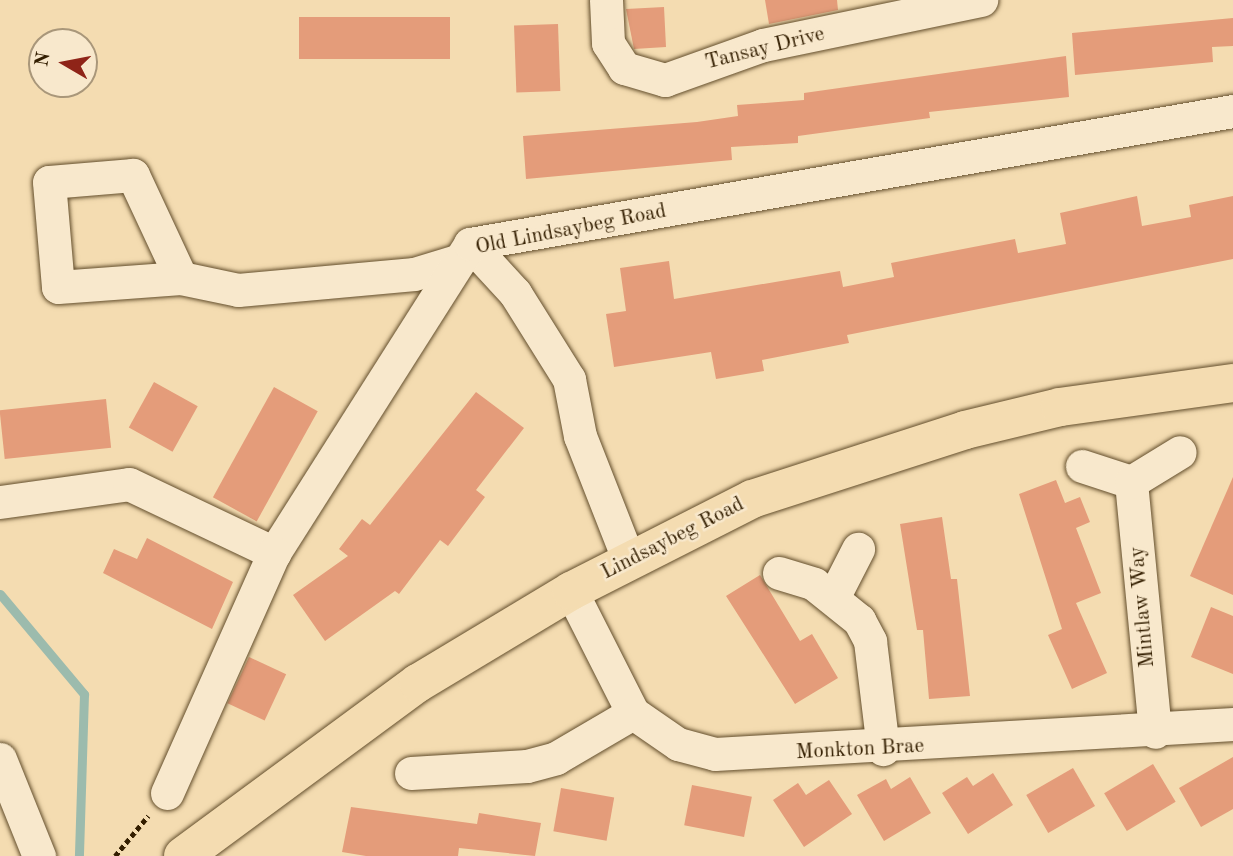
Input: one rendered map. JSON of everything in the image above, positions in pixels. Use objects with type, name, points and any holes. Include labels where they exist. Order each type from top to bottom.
[{"type":"main road","name":"Lindsaybeg Road","points":[[183,856],[418,683],[571,591],[752,499],[863,459],[1060,407],[1233,383]]},
{"type":"street","name":"Tansay Drive","points":[[606,0],[608,43],[624,68],[664,80],[717,57],[981,0]]},
{"type":"street","name":"Old Lindsaybeg Road","points":[[167,793],[274,553],[465,252],[1233,111]]},
{"type":"street","points":[[181,278],[133,175],[48,182],[58,287],[181,278],[237,290],[414,274],[465,252],[515,293],[569,379],[580,436],[629,561]]},
{"type":"street","points":[[1082,466],[1132,482],[1180,452]]},
{"type":"street","name":"Mintlaw Way","points":[[1132,482],[1155,732]]},
{"type":"street","points":[[0,502],[129,484],[274,553]]},
{"type":"street","points":[[834,596],[858,549]]},
{"type":"street","points":[[779,573],[834,596],[870,641],[883,749]]},
{"type":"street","name":"Monkton Brae","points":[[571,591],[633,712],[678,744],[715,754],[883,749],[1155,732],[1233,724]]},
{"type":"street","points":[[411,773],[527,766],[556,758],[633,712]]},
{"type":"street","points":[[0,759],[39,856]]},
{"type":"path","points":[[115,856],[167,793]]},
{"type":"building","points":[[765,0],[837,0],[838,10],[769,24]]},
{"type":"building","points":[[664,7],[666,47],[634,49],[626,9]]},
{"type":"building","points":[[299,17],[450,17],[450,59],[299,59]]},
{"type":"building","points":[[1233,18],[1233,46],[1212,47],[1213,62],[1075,75],[1072,33]]},
{"type":"building","points":[[558,24],[560,91],[516,92],[514,26]]},
{"type":"building","points":[[1066,56],[1069,97],[929,112],[930,118],[798,136],[798,143],[731,147],[732,160],[526,179],[523,136],[697,122],[738,116],[737,105],[804,100],[804,93]]},
{"type":"building","points":[[1137,196],[1142,226],[1191,217],[1189,205],[1233,196],[1233,259],[847,335],[849,343],[762,360],[764,371],[716,379],[711,352],[614,367],[606,314],[626,311],[620,268],[669,261],[674,299],[840,271],[843,287],[894,277],[891,263],[937,254],[1015,239],[1018,253],[1066,244],[1060,213]]},
{"type":"building","points":[[154,382],[198,406],[173,452],[129,427]]},
{"type":"building","points":[[274,387],[318,411],[257,521],[213,497]]},
{"type":"building","points":[[476,392],[524,428],[476,490],[485,497],[448,546],[440,540],[399,594],[395,591],[325,641],[293,595],[348,556],[339,549],[362,519],[370,525]]},
{"type":"building","points":[[106,399],[111,448],[5,459],[0,410]]},
{"type":"building","points":[[1233,477],[1233,595],[1190,576]]},
{"type":"building","points":[[1056,480],[1065,503],[1080,497],[1090,522],[1076,528],[1101,593],[1076,603],[1107,673],[1072,689],[1048,635],[1062,629],[1019,494]]},
{"type":"building","points":[[942,517],[951,579],[957,579],[970,696],[929,699],[923,630],[917,630],[900,524]]},
{"type":"building","points":[[147,538],[233,582],[212,629],[103,573],[114,549],[137,559]]},
{"type":"building","points":[[760,575],[800,641],[812,634],[838,678],[795,704],[726,596]]},
{"type":"building","points":[[1211,607],[1233,616],[1233,674],[1191,657]]},
{"type":"building","points":[[249,657],[286,674],[265,721],[227,703]]},
{"type":"building","points":[[1233,757],[1233,809],[1201,827],[1179,788]]},
{"type":"building","points":[[1153,764],[1176,802],[1127,831],[1104,793]]},
{"type":"building","points":[[1073,768],[1095,806],[1048,833],[1026,795]]},
{"type":"building","points":[[993,773],[1013,805],[968,834],[942,793],[967,777],[973,786]]},
{"type":"building","points":[[910,777],[931,813],[884,841],[857,795],[886,779],[891,789]]},
{"type":"building","points":[[829,780],[852,814],[804,847],[773,800],[798,783],[806,795]]},
{"type":"building","points":[[692,785],[752,797],[744,837],[684,825]]},
{"type":"building","points":[[561,788],[614,797],[607,841],[553,831]]},
{"type":"building","points":[[351,807],[477,824],[479,813],[541,823],[535,856],[459,848],[458,856],[366,856],[342,852]]},
{"type":"waterway","points":[[0,594],[84,694],[79,856]]}]
